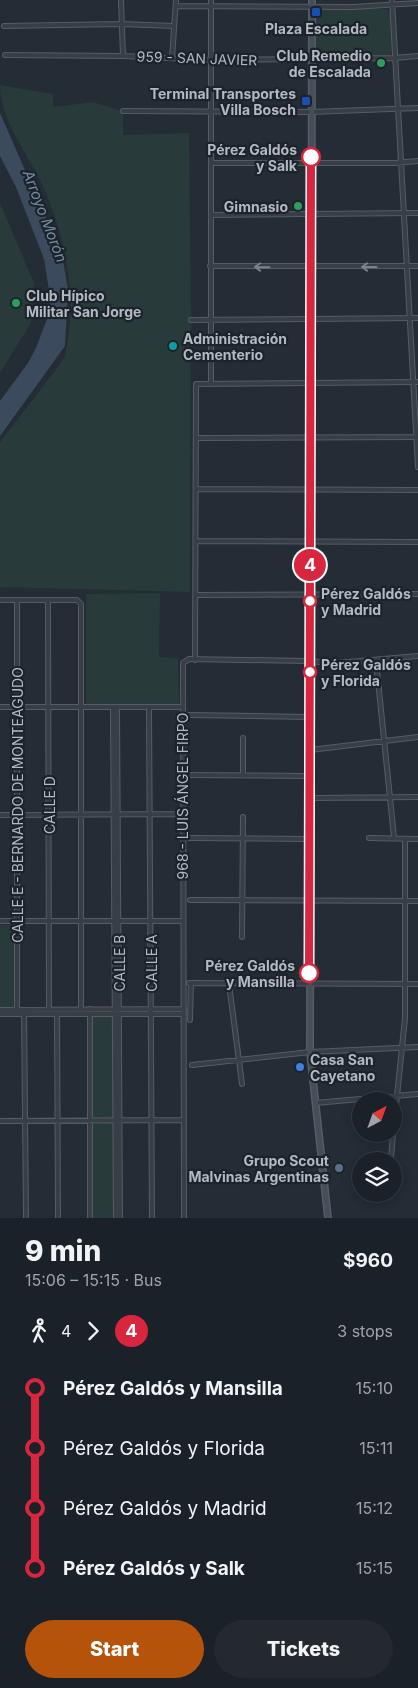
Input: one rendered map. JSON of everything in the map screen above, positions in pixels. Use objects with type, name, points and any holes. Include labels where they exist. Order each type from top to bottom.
[{"type":"main road","points":[[312,3],[310,60],[309,985],[310,1052],[328,1218]]},
{"type":"street","points":[[122,0],[123,56]]},
{"type":"street","points":[[172,58],[176,0]]},
{"type":"street","points":[[211,0],[211,383]]},
{"type":"street","points":[[392,0],[410,318],[416,382],[418,467]]},
{"type":"street","points":[[176,6],[211,7],[312,3],[392,6],[418,3]]},
{"type":"street","points":[[4,26],[121,24],[174,26]]},
{"type":"street","name":"959 - SAN JAVIER","points":[[5,56],[123,56],[210,60],[310,60],[418,56]]},
{"type":"street","points":[[123,111],[310,112],[418,108]]},
{"type":"street","points":[[211,163],[311,164],[401,163],[418,161]]},
{"type":"street","points":[[211,215],[418,213]]},
{"type":"street","points":[[210,266],[418,266]]},
{"type":"street","points":[[191,320],[418,318]]},
{"type":"street","points":[[416,382],[196,384],[195,660],[376,661],[418,656]]},
{"type":"street","points":[[196,438],[417,437]]},
{"type":"street","points":[[196,489],[418,490]]},
{"type":"street","points":[[196,541],[418,542]]},
{"type":"street","points":[[196,595],[418,594]]},
{"type":"street","points":[[0,600],[79,601],[81,604],[81,1010]]},
{"type":"street","name":"CALLE E - BERNARDO DE MONTEAGUDO","points":[[17,600],[17,1010]]},
{"type":"street","name":"CALLE D","points":[[48,601],[49,1010]]},
{"type":"street","name":"968 - LUIS ÁNGEL FIRPO","points":[[184,1218],[182,666],[187,660],[195,660]]},
{"type":"street","points":[[376,661],[394,837]]},
{"type":"street","points":[[0,707],[182,706]]},
{"type":"street","name":"CALLE B","points":[[115,707],[116,1218]]},
{"type":"street","name":"CALLE A","points":[[149,707],[152,1218]]},
{"type":"street","points":[[189,715],[310,717]]},
{"type":"street","points":[[310,750],[418,737]]},
{"type":"street","points":[[243,738],[244,775]]},
{"type":"street","points":[[188,775],[310,776]]},
{"type":"street","points":[[310,798],[418,798]]},
{"type":"street","points":[[0,815],[183,814]]},
{"type":"street","points":[[242,937],[243,817]]},
{"type":"street","points":[[369,838],[394,837],[406,840],[418,839]]},
{"type":"street","points":[[189,838],[310,840]]},
{"type":"street","points":[[396,1092],[405,1018],[406,840]]},
{"type":"street","points":[[190,900],[418,901]]},
{"type":"street","points":[[0,921],[183,921]]},
{"type":"street","points":[[190,1020],[190,983],[418,984]]},
{"type":"street","points":[[229,984],[242,1084]]},
{"type":"street","points":[[0,1012],[17,1010],[24,1012],[49,1010],[57,1012],[81,1010],[90,1012]]},
{"type":"street","points":[[0,1012],[184,1012]]},
{"type":"street","points":[[24,1012],[26,1218]]},
{"type":"street","points":[[57,1012],[58,1218]]},
{"type":"street","points":[[90,1012],[90,1218]]},
{"type":"street","points":[[192,1065],[310,1052],[418,1047]]},
{"type":"street","points":[[402,1095],[418,1094]]},
{"type":"street","points":[[315,1103],[352,1100]]},
{"type":"street","name":"CALLE B","points":[[117,1120],[120,1218]]},
{"type":"street","points":[[0,1121],[184,1120]]},
{"type":"shaded area","points":[[318,9],[387,9],[390,14],[392,52],[389,56],[318,58],[315,55],[315,11]]},
{"type":"shaded area","points":[[0,85],[53,94],[53,107],[93,102],[123,111],[123,135],[189,133],[191,308],[190,592],[0,587],[0,442],[64,359],[68,337],[70,292],[63,246],[50,203],[41,182],[9,123],[4,111]]},
{"type":"shaded area","name":"Club Hípico Militar San Jorge","points":[[0,203],[34,283],[31,323],[0,373]]},
{"type":"shaded area","points":[[160,593],[159,657],[178,658],[179,705],[86,704],[86,594]]},
{"type":"shaded area","points":[[0,925],[12,925],[15,929],[15,1005],[13,1008],[0,1008]]},
{"type":"shaded area","points":[[90,1014],[115,1014],[116,1218],[90,1218]]},
{"type":"water","name":"Arroyo Morón","points":[[0,113],[62,255],[68,289],[65,346],[0,436],[0,401],[28,363],[36,348],[49,314],[50,296],[44,259],[16,187],[0,156]]},
{"type":"bus line","name":"4","points":[[309,973],[311,157]]},
{"type":"place","name":"Plaza Escalada","points":[[316,12]]},
{"type":"place","name":"Club Remedio de Escalada","points":[[381,63]]},
{"type":"place","name":"Terminal Transportes Villa Bosch","points":[[306,101]]},
{"type":"place","name":"Pérez Galdós y Salk","points":[[311,157]]},
{"type":"place","name":"Gimnasio","points":[[298,206]]},
{"type":"place","name":"Club Hípico Militar San Jorge","points":[[16,303]]},
{"type":"place","name":"Administración Cementerio","points":[[173,346]]},
{"type":"place","name":"Pérez Galdós y Madrid","points":[[310,601]]},
{"type":"place","name":"Pérez Galdós y Florida","points":[[310,672]]},
{"type":"place","name":"Pérez Galdós y Mansilla","points":[[309,973]]},
{"type":"place","name":"Casa San Cayetano","points":[[300,1067]]},
{"type":"place","name":"Grupo Scout Malvinas Argentinas","points":[[339,1168]]}]
